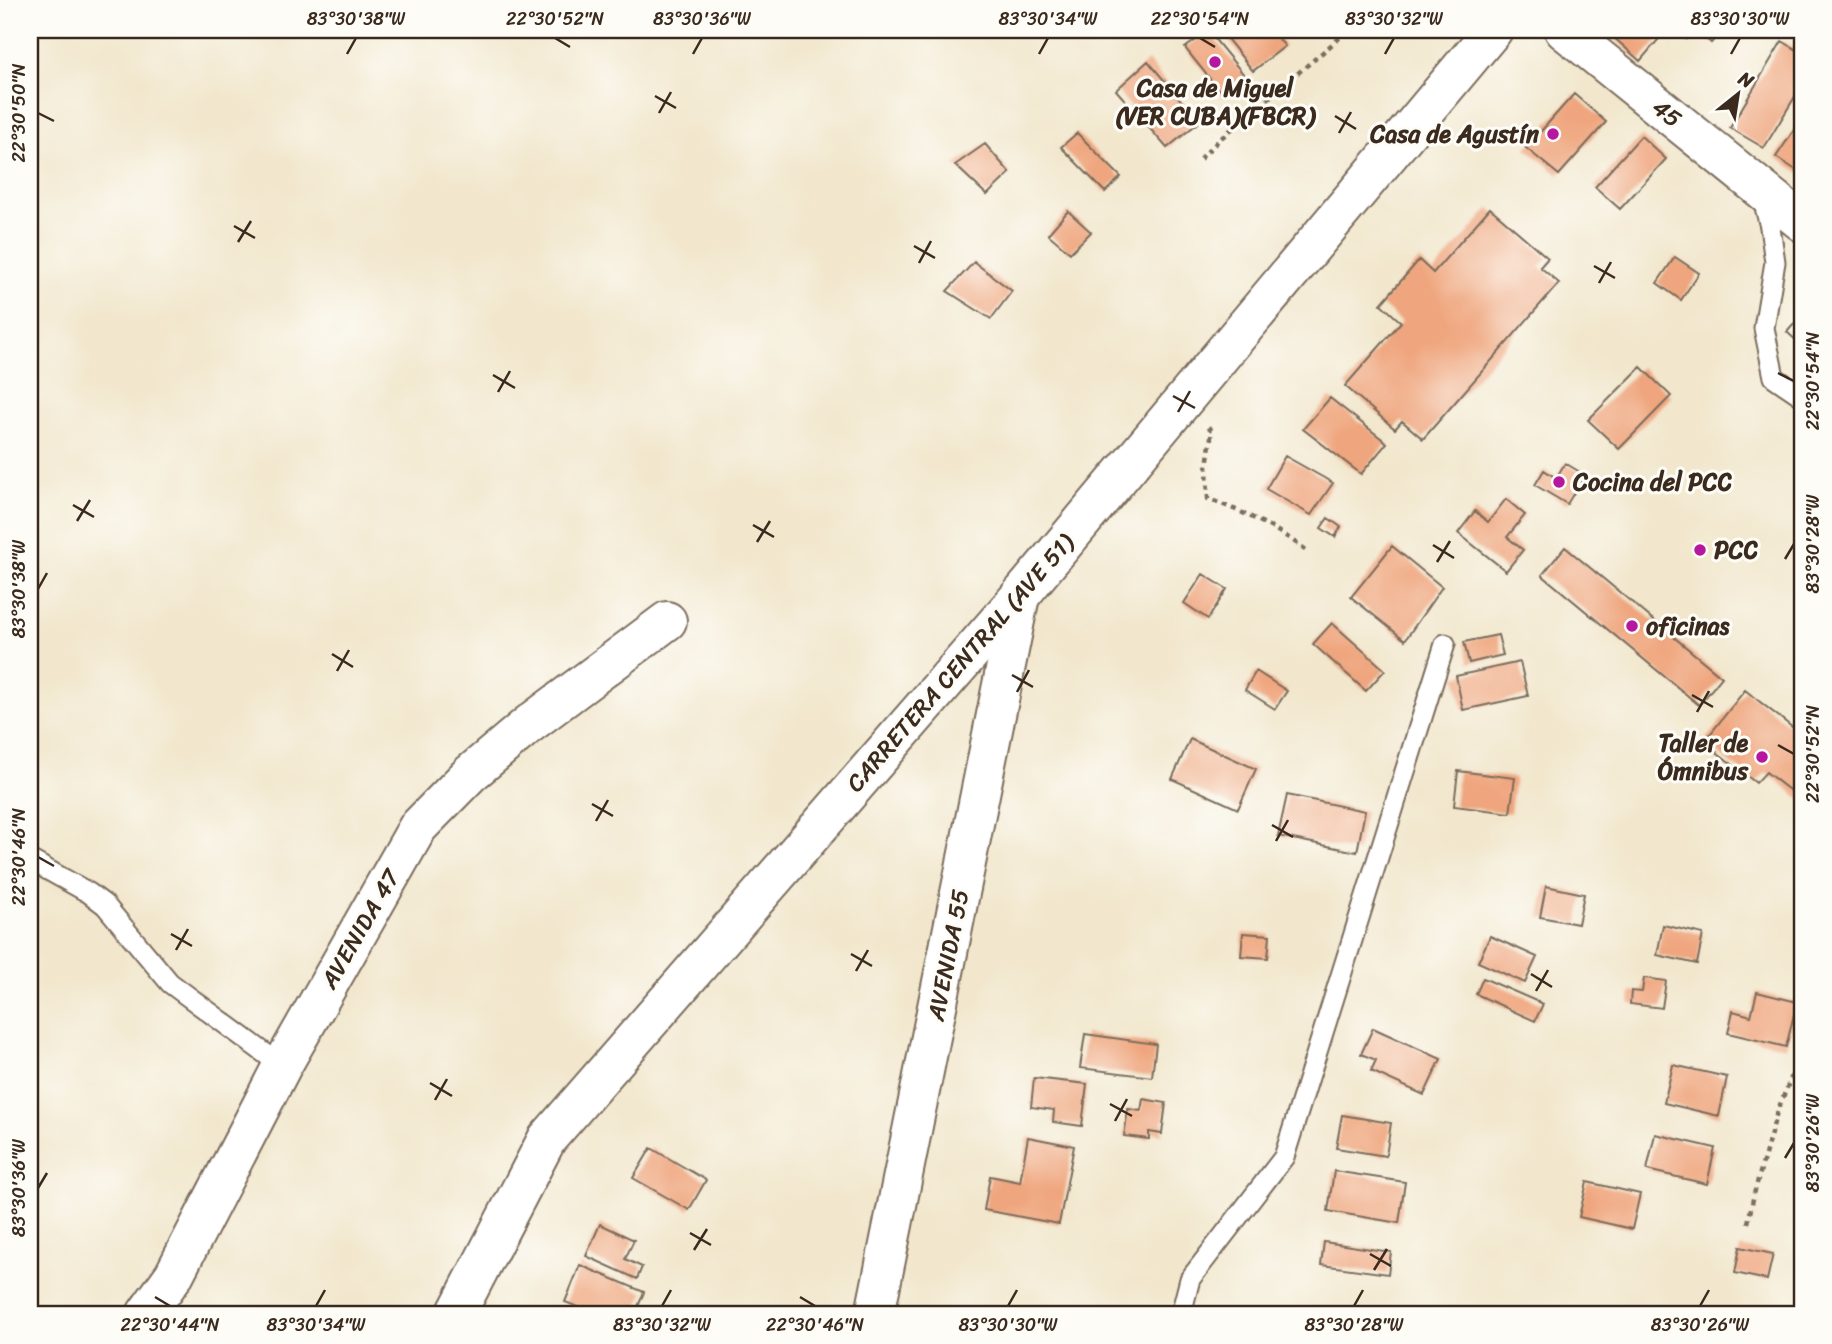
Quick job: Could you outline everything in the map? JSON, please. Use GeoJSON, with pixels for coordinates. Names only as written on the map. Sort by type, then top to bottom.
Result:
{"type":"FeatureCollection","features":[{"type":"Feature","properties":{"kind":"street","name":"CARRETERA CENTRAL (AVE 51)"},"geometry":{"type":"LineString","coordinates":[[456,1314],[547,1139],[1020,596],[1493,30]]}},
{"type":"Feature","properties":{"kind":"street","name":"45"},"geometry":{"type":"LineString","coordinates":[[1564,30],[1802,222]]}},
{"type":"Feature","properties":{"kind":"street","name":"AVENIDA 55"},"geometry":{"type":"LineString","coordinates":[[875,1314],[1020,596]]}},
{"type":"Feature","properties":{"kind":"street","name":"AVENIDA 47"},"geometry":{"type":"LineString","coordinates":[[146,1314],[174,1275],[282,1066],[418,827],[527,724],[667,621]]}},
{"type":"Feature","properties":{"kind":"lane"},"geometry":{"type":"LineString","coordinates":[[1761,189],[1775,262],[1764,328],[1774,377],[1802,396]]}},
{"type":"Feature","properties":{"kind":"lane"},"geometry":{"type":"LineString","coordinates":[[1181,1314],[1190,1279],[1284,1157],[1445,644]]}},
{"type":"Feature","properties":{"kind":"lane"},"geometry":{"type":"LineString","coordinates":[[30,860],[105,905],[170,983],[282,1066]]}},
{"type":"Feature","properties":{"kind":"path"},"geometry":{"type":"LineString","coordinates":[[1200,159],[1349,30]]}},
{"type":"Feature","properties":{"kind":"path"},"geometry":{"type":"LineString","coordinates":[[1180,405],[1212,430],[1207,466],[1208,499],[1241,511],[1309,552]]}},
{"type":"Feature","properties":{"kind":"path"},"geometry":{"type":"LineString","coordinates":[[1748,1223],[1777,1112],[1802,1051]]}},
{"type":"Feature","properties":{"kind":"building"},"geometry":{"type":"Polygon","coordinates":[[[1220,30],[1271,30],[1285,46],[1253,71],[1220,30]]]}},
{"type":"Feature","properties":{"kind":"building"},"geometry":{"type":"Polygon","coordinates":[[[1614,30],[1660,30],[1664,33],[1640,61],[1610,34],[1614,30]]]}},
{"type":"Feature","properties":{"kind":"building"},"geometry":{"type":"Polygon","coordinates":[[[1675,30],[1694,30],[1686,39],[1675,30]]]}},
{"type":"Feature","properties":{"kind":"building"},"geometry":{"type":"Polygon","coordinates":[[[1696,30],[1723,30],[1711,43],[1696,30]]]}},
{"type":"Feature","properties":{"kind":"building","name":"Casa de Miguel (VER CUBA)(FBCR)"},"geometry":{"type":"Polygon","coordinates":[[[1208,31],[1245,76],[1222,94],[1185,48],[1208,31]]]}},
{"type":"Feature","properties":{"kind":"building"},"geometry":{"type":"Polygon","coordinates":[[[1782,41],[1802,53],[1802,85],[1764,148],[1730,128],[1782,41]]]}},
{"type":"Feature","properties":{"kind":"building"},"geometry":{"type":"Polygon","coordinates":[[[1148,61],[1199,122],[1167,148],[1116,90],[1148,61]]]}},
{"type":"Feature","properties":{"kind":"building"},"geometry":{"type":"Polygon","coordinates":[[[1574,94],[1606,122],[1559,175],[1526,148],[1574,94]]]}},
{"type":"Feature","properties":{"kind":"building"},"geometry":{"type":"Polygon","coordinates":[[[1802,118],[1802,174],[1776,157],[1802,118]]]}},
{"type":"Feature","properties":{"kind":"building"},"geometry":{"type":"Polygon","coordinates":[[[1077,133],[1121,177],[1105,192],[1061,147],[1077,133]]]}},
{"type":"Feature","properties":{"kind":"building"},"geometry":{"type":"Polygon","coordinates":[[[1641,136],[1666,159],[1620,209],[1595,187],[1641,136]]]}},
{"type":"Feature","properties":{"kind":"building"},"geometry":{"type":"Polygon","coordinates":[[[985,144],[1010,173],[987,195],[955,165],[985,144]]]}},
{"type":"Feature","properties":{"kind":"building"},"geometry":{"type":"Polygon","coordinates":[[[1490,208],[1548,258],[1540,267],[1559,283],[1423,439],[1402,421],[1395,429],[1345,386],[1401,322],[1381,304],[1419,260],[1433,273],[1490,208]]]}},
{"type":"Feature","properties":{"kind":"building"},"geometry":{"type":"Polygon","coordinates":[[[1068,211],[1091,232],[1070,253],[1048,234],[1068,211]]]}},
{"type":"Feature","properties":{"kind":"building"},"geometry":{"type":"Polygon","coordinates":[[[1675,257],[1699,273],[1681,300],[1657,283],[1675,257]]]}},
{"type":"Feature","properties":{"kind":"building"},"geometry":{"type":"Polygon","coordinates":[[[974,262],[1012,291],[991,319],[947,291],[974,262]]]}},
{"type":"Feature","properties":{"kind":"building"},"geometry":{"type":"Polygon","coordinates":[[[1802,315],[1802,346],[1787,332],[1802,315]]]}},
{"type":"Feature","properties":{"kind":"building"},"geometry":{"type":"Polygon","coordinates":[[[1641,367],[1671,396],[1619,449],[1588,420],[1641,367]]]}},
{"type":"Feature","properties":{"kind":"building"},"geometry":{"type":"Polygon","coordinates":[[[1330,398],[1387,443],[1361,474],[1303,429],[1330,398]]]}},
{"type":"Feature","properties":{"kind":"building"},"geometry":{"type":"Polygon","coordinates":[[[1285,456],[1333,483],[1311,515],[1266,489],[1285,456]]]}},
{"type":"Feature","properties":{"kind":"building","name":"Cocina del PCC"},"geometry":{"type":"Polygon","coordinates":[[[1565,463],[1585,475],[1567,504],[1535,485],[1544,470],[1556,478],[1565,463]]]}},
{"type":"Feature","properties":{"kind":"building"},"geometry":{"type":"Polygon","coordinates":[[[1506,499],[1525,515],[1507,537],[1523,550],[1506,571],[1458,533],[1475,511],[1488,522],[1506,499]]]}},
{"type":"Feature","properties":{"kind":"building"},"geometry":{"type":"Polygon","coordinates":[[[1328,518],[1341,527],[1335,537],[1321,528],[1328,518]]]}},
{"type":"Feature","properties":{"kind":"building"},"geometry":{"type":"Polygon","coordinates":[[[1392,546],[1442,587],[1405,640],[1351,597],[1392,546]]]}},
{"type":"Feature","properties":{"kind":"building","name":"oficinas"},"geometry":{"type":"Polygon","coordinates":[[[1565,547],[1722,677],[1699,705],[1542,575],[1565,547]]]}},
{"type":"Feature","properties":{"kind":"building"},"geometry":{"type":"Polygon","coordinates":[[[1203,574],[1227,589],[1208,619],[1184,603],[1203,574]]]}},
{"type":"Feature","properties":{"kind":"building"},"geometry":{"type":"Polygon","coordinates":[[[1332,623],[1385,670],[1366,691],[1313,644],[1332,623]]]}},
{"type":"Feature","properties":{"kind":"building"},"geometry":{"type":"Polygon","coordinates":[[[1498,635],[1503,655],[1469,663],[1464,642],[1498,635]]]}},
{"type":"Feature","properties":{"kind":"building"},"geometry":{"type":"Polygon","coordinates":[[[1520,662],[1528,696],[1463,710],[1456,676],[1520,662]]]}},
{"type":"Feature","properties":{"kind":"building"},"geometry":{"type":"Polygon","coordinates":[[[1256,671],[1287,691],[1275,709],[1245,690],[1256,671]]]}},
{"type":"Feature","properties":{"kind":"building","name":"Taller de Ómnibus"},"geometry":{"type":"Polygon","coordinates":[[[1745,690],[1802,735],[1802,800],[1766,772],[1756,783],[1704,742],[1745,690]]]}},
{"type":"Feature","properties":{"kind":"building"},"geometry":{"type":"Polygon","coordinates":[[[1190,739],[1256,769],[1238,809],[1172,779],[1190,739]]]}},
{"type":"Feature","properties":{"kind":"building"},"geometry":{"type":"Polygon","coordinates":[[[1458,771],[1515,778],[1510,813],[1454,806],[1458,771]]]}},
{"type":"Feature","properties":{"kind":"building"},"geometry":{"type":"Polygon","coordinates":[[[1287,795],[1365,811],[1357,852],[1278,836],[1287,795]]]}},
{"type":"Feature","properties":{"kind":"building"},"geometry":{"type":"Polygon","coordinates":[[[1546,886],[1584,894],[1578,924],[1540,917],[1546,886]]]}},
{"type":"Feature","properties":{"kind":"building"},"geometry":{"type":"Polygon","coordinates":[[[1663,925],[1703,934],[1697,964],[1657,955],[1663,925]]]}},
{"type":"Feature","properties":{"kind":"building"},"geometry":{"type":"Polygon","coordinates":[[[1243,933],[1270,935],[1268,958],[1241,956],[1243,933]]]}},
{"type":"Feature","properties":{"kind":"building"},"geometry":{"type":"Polygon","coordinates":[[[1490,936],[1537,957],[1525,983],[1478,962],[1490,936]]]}},
{"type":"Feature","properties":{"kind":"building"},"geometry":{"type":"Polygon","coordinates":[[[1483,978],[1543,1004],[1535,1021],[1476,994],[1483,978]]]}},
{"type":"Feature","properties":{"kind":"building"},"geometry":{"type":"Polygon","coordinates":[[[1644,978],[1666,981],[1662,1008],[1630,1004],[1631,991],[1642,992],[1644,978]]]}},
{"type":"Feature","properties":{"kind":"building"},"geometry":{"type":"Polygon","coordinates":[[[1757,992],[1797,1002],[1786,1047],[1728,1033],[1733,1011],[1751,1016],[1757,992]]]}},
{"type":"Feature","properties":{"kind":"building"},"geometry":{"type":"Polygon","coordinates":[[[1373,1028],[1441,1059],[1424,1095],[1371,1071],[1376,1060],[1361,1054],[1373,1028]]]}},
{"type":"Feature","properties":{"kind":"building"},"geometry":{"type":"Polygon","coordinates":[[[1085,1034],[1156,1044],[1152,1077],[1080,1068],[1085,1034]]]}},
{"type":"Feature","properties":{"kind":"building"},"geometry":{"type":"Polygon","coordinates":[[[1673,1065],[1727,1077],[1719,1116],[1664,1103],[1673,1065]]]}},
{"type":"Feature","properties":{"kind":"building"},"geometry":{"type":"Polygon","coordinates":[[[1034,1078],[1087,1084],[1082,1126],[1053,1122],[1054,1110],[1031,1107],[1034,1078]]]}},
{"type":"Feature","properties":{"kind":"building"},"geometry":{"type":"Polygon","coordinates":[[[1143,1099],[1166,1103],[1162,1134],[1149,1132],[1149,1139],[1124,1136],[1128,1109],[1141,1111],[1143,1099]]]}},
{"type":"Feature","properties":{"kind":"building"},"geometry":{"type":"Polygon","coordinates":[[[1342,1115],[1391,1123],[1386,1156],[1336,1148],[1342,1115]]]}},
{"type":"Feature","properties":{"kind":"building"},"geometry":{"type":"Polygon","coordinates":[[[1655,1134],[1715,1148],[1707,1184],[1647,1170],[1655,1134]]]}},
{"type":"Feature","properties":{"kind":"building"},"geometry":{"type":"Polygon","coordinates":[[[1028,1137],[1074,1146],[1059,1224],[984,1210],[990,1176],[1020,1182],[1028,1137]]]}},
{"type":"Feature","properties":{"kind":"building"},"geometry":{"type":"Polygon","coordinates":[[[651,1148],[706,1180],[689,1210],[633,1178],[651,1148]]]}},
{"type":"Feature","properties":{"kind":"building"},"geometry":{"type":"Polygon","coordinates":[[[1334,1171],[1405,1182],[1399,1223],[1328,1211],[1334,1171]]]}},
{"type":"Feature","properties":{"kind":"building"},"geometry":{"type":"Polygon","coordinates":[[[1587,1182],[1640,1194],[1632,1229],[1579,1217],[1587,1182]]]}},
{"type":"Feature","properties":{"kind":"building"},"geometry":{"type":"Polygon","coordinates":[[[600,1224],[634,1240],[625,1259],[642,1267],[637,1279],[586,1256],[600,1224]]]}},
{"type":"Feature","properties":{"kind":"building"},"geometry":{"type":"Polygon","coordinates":[[[1324,1242],[1391,1252],[1388,1274],[1321,1265],[1324,1242]]]}},
{"type":"Feature","properties":{"kind":"building"},"geometry":{"type":"Polygon","coordinates":[[[1740,1247],[1773,1254],[1767,1280],[1735,1273],[1740,1247]]]}},
{"type":"Feature","properties":{"kind":"building"},"geometry":{"type":"Polygon","coordinates":[[[580,1265],[644,1292],[635,1314],[596,1314],[565,1302],[580,1265]]]}},
{"type":"Feature","properties":{"kind":"place","name":"Casa de Miguel (VER CUBA)(FBCR)"},"geometry":{"type":"Point","coordinates":[1215,62]}},
{"type":"Feature","properties":{"kind":"place","name":"Casa de Agustín"},"geometry":{"type":"Point","coordinates":[1553,134]}},
{"type":"Feature","properties":{"kind":"place","name":"Cocina del PCC"},"geometry":{"type":"Point","coordinates":[1559,482]}},
{"type":"Feature","properties":{"kind":"place","name":"PCC"},"geometry":{"type":"Point","coordinates":[1700,550]}},
{"type":"Feature","properties":{"kind":"place","name":"oficinas"},"geometry":{"type":"Point","coordinates":[1632,626]}},
{"type":"Feature","properties":{"kind":"place","name":"Taller de Ómnibus"},"geometry":{"type":"Point","coordinates":[1762,757]}}]}
